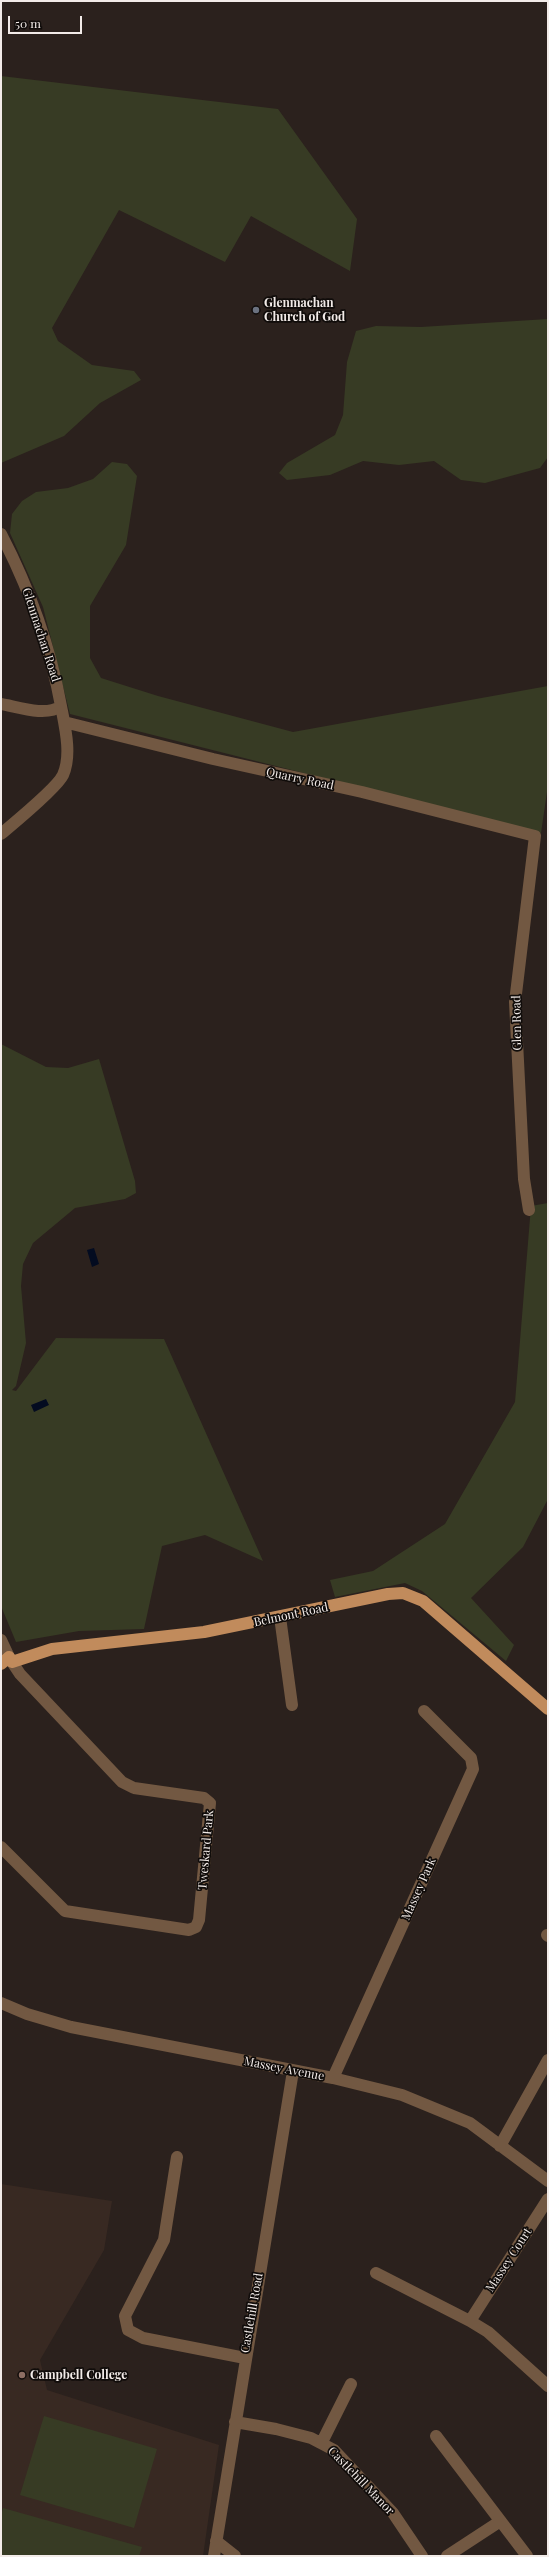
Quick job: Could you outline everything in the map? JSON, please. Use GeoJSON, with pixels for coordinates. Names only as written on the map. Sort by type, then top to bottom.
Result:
{"type":"FeatureCollection","features":[{"type":"Feature","properties":{"kind":"main road","name":"Belmont Road"},"geometry":{"type":"LineString","coordinates":[[7,1661],[52,1649],[204,1632],[388,1594],[413,1596],[423,1601],[548,1709]]}},
{"type":"Feature","properties":{"kind":"street","name":"Glenmachan Road"},"geometry":{"type":"LineString","coordinates":[[1,534],[19,569],[46,641],[58,686],[64,722],[66,756],[62,776],[1,834]]}},
{"type":"Feature","properties":{"kind":"street"},"geometry":{"type":"LineString","coordinates":[[1,704],[36,710],[57,708],[61,706]]}},
{"type":"Feature","properties":{"kind":"street","name":"Quarry Road"},"geometry":{"type":"LineString","coordinates":[[64,722],[213,759],[362,792],[536,836]]}},
{"type":"Feature","properties":{"kind":"street","name":"Glen Road"},"geometry":{"type":"LineString","coordinates":[[529,1210],[523,1157],[515,1002],[536,836]]}},
{"type":"Feature","properties":{"kind":"street"},"geometry":{"type":"LineString","coordinates":[[280,1617],[292,1705]]}},
{"type":"Feature","properties":{"kind":"street"},"geometry":{"type":"LineString","coordinates":[[1,1640],[7,1661]]}},
{"type":"Feature","properties":{"kind":"street","name":"Tweskard Park"},"geometry":{"type":"LineString","coordinates":[[1,1847],[65,1911],[189,1930],[196,1927],[199,1920],[210,1803],[204,1798],[134,1788],[122,1782],[7,1661]]}},
{"type":"Feature","properties":{"kind":"street","name":"Massey Park"},"geometry":{"type":"LineString","coordinates":[[333,2078],[472,1769],[471,1758],[424,1712]]}},
{"type":"Feature","properties":{"kind":"street","name":"Massey Avenue"},"geometry":{"type":"LineString","coordinates":[[1,2003],[27,2014],[71,2027],[333,2078],[402,2095],[470,2123],[548,2181]]}},
{"type":"Feature","properties":{"kind":"street"},"geometry":{"type":"LineString","coordinates":[[500,2146],[548,2060]]}},
{"type":"Feature","properties":{"kind":"street","name":"Castlehill Road"},"geometry":{"type":"LineString","coordinates":[[214,2556],[245,2358],[293,2071]]}},
{"type":"Feature","properties":{"kind":"street"},"geometry":{"type":"LineString","coordinates":[[177,2157],[164,2240],[127,2309],[126,2324],[133,2334],[143,2338],[245,2358]]}},
{"type":"Feature","properties":{"kind":"street","name":"Massey Court"},"geometry":{"type":"LineString","coordinates":[[470,2321],[548,2199]]}},
{"type":"Feature","properties":{"kind":"street"},"geometry":{"type":"LineString","coordinates":[[376,2273],[470,2321],[488,2332],[548,2386]]}},
{"type":"Feature","properties":{"kind":"street"},"geometry":{"type":"LineString","coordinates":[[322,2442],[351,2384]]}},
{"type":"Feature","properties":{"kind":"street","name":"Castlehill Manor"},"geometry":{"type":"LineString","coordinates":[[236,2422],[276,2429],[322,2442],[334,2450],[393,2513],[422,2556]]}},
{"type":"Feature","properties":{"kind":"street"},"geometry":{"type":"LineString","coordinates":[[436,2436],[499,2522],[527,2556]]}},
{"type":"Feature","properties":{"kind":"street"},"geometry":{"type":"LineString","coordinates":[[447,2556],[499,2522]]}},
{"type":"Feature","properties":{"kind":"street"},"geometry":{"type":"LineString","coordinates":[[216,2541],[235,2556]]}},
{"type":"Feature","properties":{"kind":"shaded area","name":"Campbell College"},"geometry":{"type":"Polygon","coordinates":[[[1,2184],[112,2201],[104,2250],[40,2360],[47,2390],[219,2445],[203,2556],[1,2556],[1,2184]]]}},
{"type":"Feature","properties":{"kind":"green space"},"geometry":{"type":"Polygon","coordinates":[[[1,76],[278,109],[357,219],[350,271],[251,216],[225,262],[119,210],[52,328],[58,341],[92,365],[134,371],[141,380],[100,403],[64,436],[1,463],[1,76]]]}},
{"type":"Feature","properties":{"kind":"green space"},"geometry":{"type":"Polygon","coordinates":[[[548,319],[548,457],[540,468],[485,483],[461,480],[434,461],[399,465],[363,461],[330,475],[287,480],[279,473],[287,463],[335,435],[343,415],[347,362],[356,331],[376,326],[421,327],[548,319]]]}},
{"type":"Feature","properties":{"kind":"green space"},"geometry":{"type":"Polygon","coordinates":[[[112,462],[127,464],[137,476],[126,545],[90,606],[90,658],[101,678],[158,696],[293,732],[548,686],[548,785],[541,833],[70,714],[43,607],[10,533],[12,514],[22,501],[36,492],[68,488],[93,479],[112,462]]]}},
{"type":"Feature","properties":{"kind":"green space"},"geometry":{"type":"Polygon","coordinates":[[[1,1044],[46,1067],[68,1068],[99,1059],[135,1181],[136,1193],[125,1199],[75,1208],[33,1243],[23,1264],[21,1286],[26,1343],[16,1386],[12,1390],[16,1391],[56,1338],[164,1339],[263,1561],[205,1535],[162,1546],[144,1629],[79,1631],[16,1642],[1,1606],[1,1044]]]}},
{"type":"Feature","properties":{"kind":"green space"},"geometry":{"type":"Polygon","coordinates":[[[548,1203],[548,1499],[523,1547],[471,1598],[514,1645],[506,1661],[422,1591],[405,1583],[335,1597],[330,1580],[373,1571],[445,1524],[515,1402],[531,1206],[548,1203]]]}},
{"type":"Feature","properties":{"kind":"green space"},"geometry":{"type":"Polygon","coordinates":[[[44,2416],[157,2449],[134,2528],[20,2495],[44,2416]]]}},
{"type":"Feature","properties":{"kind":"green space"},"geometry":{"type":"Polygon","coordinates":[[[3,2508],[142,2547],[139,2556],[1,2556],[1,2516],[3,2508]]]}},
{"type":"Feature","properties":{"kind":"water"},"geometry":{"type":"Polygon","coordinates":[[[94,1248],[99,1264],[92,1267],[87,1250],[94,1248]]]}},
{"type":"Feature","properties":{"kind":"water"},"geometry":{"type":"Polygon","coordinates":[[[46,1399],[49,1405],[34,1412],[31,1405],[46,1399]]]}},
{"type":"Feature","properties":{"kind":"place","name":"Glenmachan Church of God"},"geometry":{"type":"Point","coordinates":[256,310]}},
{"type":"Feature","properties":{"kind":"place","name":"Campbell College"},"geometry":{"type":"Point","coordinates":[22,2375]}}]}
